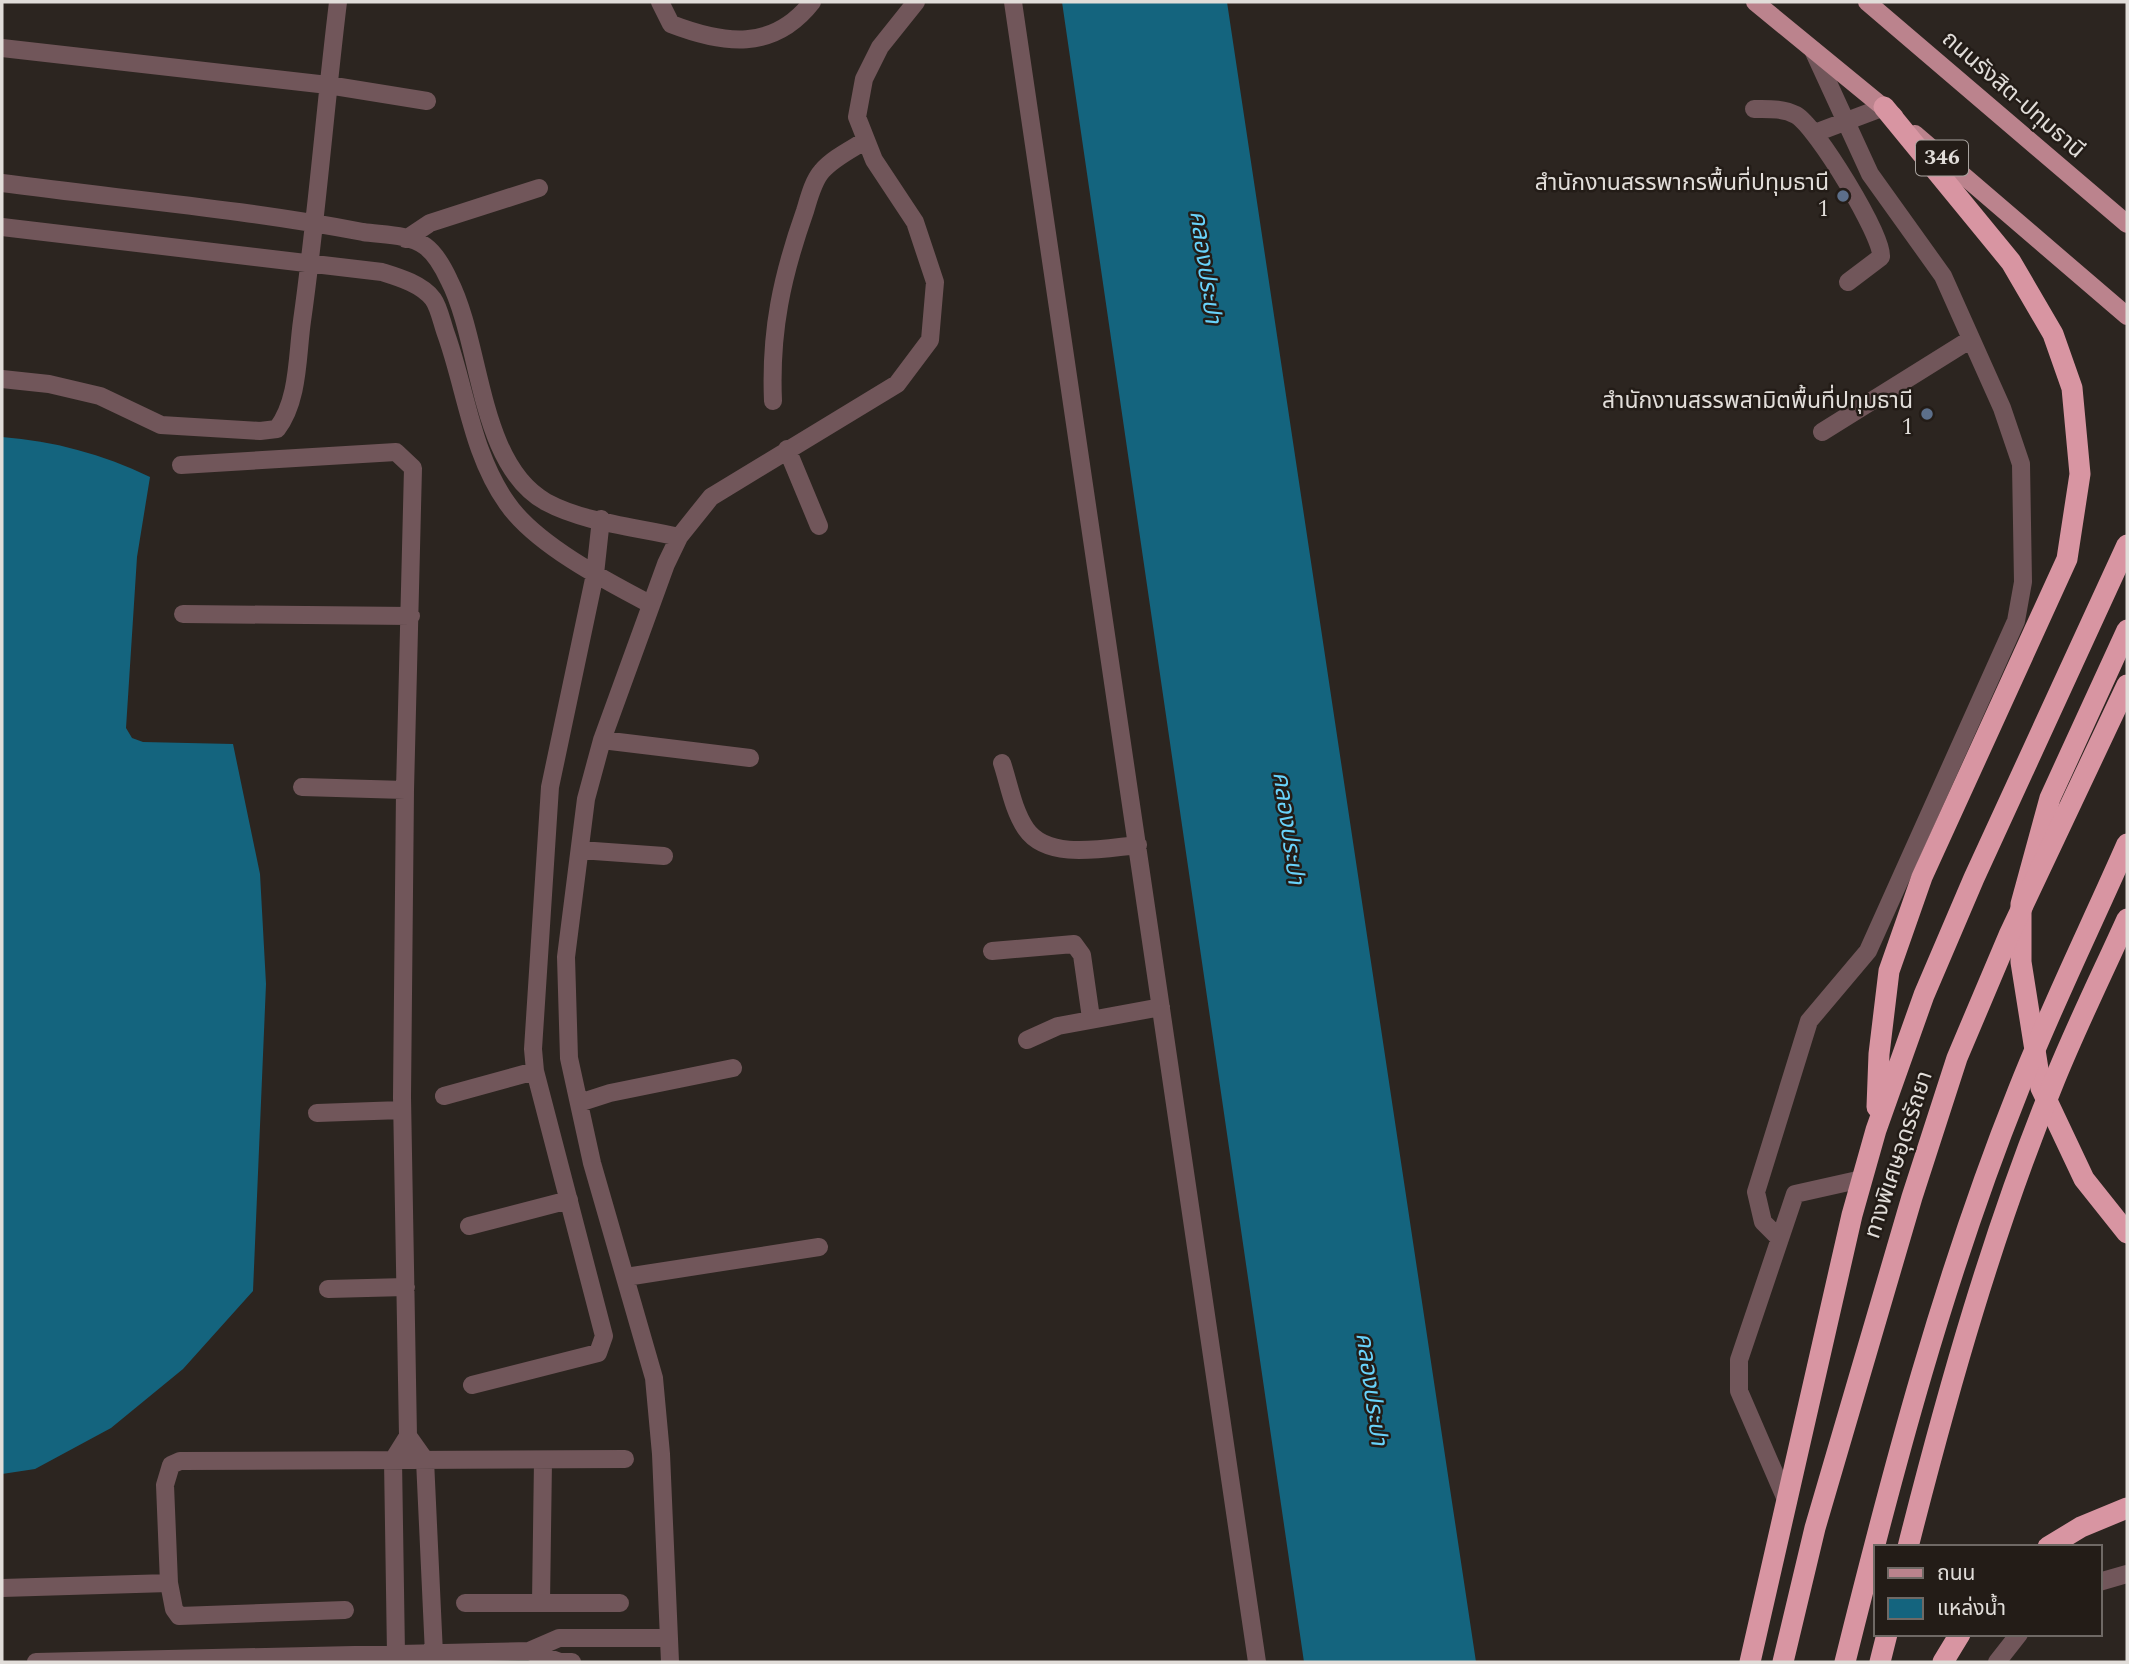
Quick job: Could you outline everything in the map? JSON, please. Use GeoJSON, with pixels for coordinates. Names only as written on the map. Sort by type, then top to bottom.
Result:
{"type":"FeatureCollection","features":[{"type":"Feature","properties":{"kind":"highway"},"geometry":{"type":"LineString","coordinates":[[1876,1130],[1879,1054],[1889,971],[1922,877],[2067,559],[2080,474],[2072,388],[2053,334],[2011,262],[1884,107]]}},
{"type":"Feature","properties":{"kind":"highway"},"geometry":{"type":"LineString","coordinates":[[1750,1662],[1862,1179],[1876,1130],[1924,995],[1974,878],[2127,545]]}},
{"type":"Feature","properties":{"kind":"highway"},"geometry":{"type":"LineString","coordinates":[[2127,630],[2050,798],[2021,904],[2021,962],[2041,1088],[2084,1179],[2127,1233]]}},
{"type":"Feature","properties":{"kind":"highway","name":"ทางพิเศษอุดรรัถยา"},"geometry":{"type":"LineString","coordinates":[[1783,1662],[1815,1528],[1912,1197],[1957,1058],[2009,934],[2127,685]]}},
{"type":"Feature","properties":{"kind":"highway"},"geometry":{"type":"LineString","coordinates":[[1875,1545],[1905,1428],[1955,1267],[2018,1090],[2127,844]]}},
{"type":"Feature","properties":{"kind":"highway"},"geometry":{"type":"LineString","coordinates":[[1909,1545],[1937,1432],[1985,1274],[2055,1080],[2127,919]]}},
{"type":"Feature","properties":{"kind":"highway"},"geometry":{"type":"LineString","coordinates":[[2051,1545],[2081,1527],[2127,1508]]}},
{"type":"Feature","properties":{"kind":"highway"},"geometry":{"type":"LineString","coordinates":[[1845,1662],[1874,1549]]}},
{"type":"Feature","properties":{"kind":"highway"},"geometry":{"type":"LineString","coordinates":[[1880,1662],[1886,1636]]}},
{"type":"Feature","properties":{"kind":"highway"},"geometry":{"type":"LineString","coordinates":[[1943,1662],[1959,1636]]}},
{"type":"Feature","properties":{"kind":"main road","name":"346"},"geometry":{"type":"LineString","coordinates":[[1755,2],[1884,107],[2127,316]]}},
{"type":"Feature","properties":{"kind":"main road","name":"ถนนรังสิต-ปทุมธานี"},"geometry":{"type":"LineString","coordinates":[[1867,2],[2127,225]]}},
{"type":"Feature","properties":{"kind":"street"},"geometry":{"type":"LineString","coordinates":[[2,379],[49,384],[100,396],[161,425],[247,431],[277,429],[290,405],[310,265],[338,2]]}},
{"type":"Feature","properties":{"kind":"street"},"geometry":{"type":"LineString","coordinates":[[660,2],[671,24],[706,37],[734,42],[758,37],[786,25],[812,2]]}},
{"type":"Feature","properties":{"kind":"street"},"geometry":{"type":"LineString","coordinates":[[670,1662],[661,1454],[654,1378],[592,1163],[569,1058],[566,957],[586,799],[602,740],[650,604],[679,537],[711,497],[897,384],[930,340],[934,282],[915,222],[874,160],[857,117],[864,79],[880,47],[916,2]]}},
{"type":"Feature","properties":{"kind":"street"},"geometry":{"type":"LineString","coordinates":[[1013,2],[1256,1662]]}},
{"type":"Feature","properties":{"kind":"street"},"geometry":{"type":"LineString","coordinates":[[2,48],[328,85],[427,101]]}},
{"type":"Feature","properties":{"kind":"street"},"geometry":{"type":"LineString","coordinates":[[1780,1239],[1763,1222],[1756,1192],[1809,1021],[1868,951],[2016,621],[2023,582],[2021,464],[2002,408],[1943,276],[1870,174],[1813,50]]}},
{"type":"Feature","properties":{"kind":"street"},"geometry":{"type":"LineString","coordinates":[[1815,134],[1845,120],[1884,107]]}},
{"type":"Feature","properties":{"kind":"street"},"geometry":{"type":"LineString","coordinates":[[1754,109],[1781,110],[1797,116],[1815,134],[1841,174],[1881,251],[1881,257],[1848,282]]}},
{"type":"Feature","properties":{"kind":"street"},"geometry":{"type":"LineString","coordinates":[[773,401],[771,350],[776,320],[790,253],[809,197],[822,171],[866,140]]}},
{"type":"Feature","properties":{"kind":"street"},"geometry":{"type":"LineString","coordinates":[[2,183],[314,222],[407,239],[424,245],[441,262],[460,300],[497,441],[522,484],[547,502],[601,519],[679,537]]}},
{"type":"Feature","properties":{"kind":"street"},"geometry":{"type":"LineString","coordinates":[[407,239],[430,223],[539,188]]}},
{"type":"Feature","properties":{"kind":"street"},"geometry":{"type":"LineString","coordinates":[[2,227],[382,272],[407,280],[433,298],[461,375],[481,458],[508,505],[540,535],[595,574],[650,604]]}},
{"type":"Feature","properties":{"kind":"street"},"geometry":{"type":"LineString","coordinates":[[1822,432],[1971,339]]}},
{"type":"Feature","properties":{"kind":"street"},"geometry":{"type":"LineString","coordinates":[[787,449],[819,526]]}},
{"type":"Feature","properties":{"kind":"street"},"geometry":{"type":"LineString","coordinates":[[181,465],[396,452],[407,458],[414,468],[405,790],[402,1110],[408,1436],[393,1460],[396,1654]]}},
{"type":"Feature","properties":{"kind":"street"},"geometry":{"type":"LineString","coordinates":[[472,1385],[587,1357],[598,1353],[602,1346],[602,1323],[535,1071],[533,1049],[550,787],[595,574],[601,519]]}},
{"type":"Feature","properties":{"kind":"street"},"geometry":{"type":"LineString","coordinates":[[183,614],[411,616]]}},
{"type":"Feature","properties":{"kind":"street"},"geometry":{"type":"LineString","coordinates":[[602,740],[750,758]]}},
{"type":"Feature","properties":{"kind":"street"},"geometry":{"type":"LineString","coordinates":[[1002,763],[1025,828],[1042,844],[1095,849],[1138,845]]}},
{"type":"Feature","properties":{"kind":"street"},"geometry":{"type":"LineString","coordinates":[[302,787],[405,790]]}},
{"type":"Feature","properties":{"kind":"street"},"geometry":{"type":"LineString","coordinates":[[580,850],[664,856]]}},
{"type":"Feature","properties":{"kind":"street"},"geometry":{"type":"LineString","coordinates":[[992,951],[1074,944],[1082,955],[1091,1018]]}},
{"type":"Feature","properties":{"kind":"street"},"geometry":{"type":"LineString","coordinates":[[1027,1040],[1059,1026],[1091,1018],[1161,1007]]}},
{"type":"Feature","properties":{"kind":"street"},"geometry":{"type":"LineString","coordinates":[[579,1103],[610,1093],[733,1068]]}},
{"type":"Feature","properties":{"kind":"street"},"geometry":{"type":"LineString","coordinates":[[444,1096],[535,1071]]}},
{"type":"Feature","properties":{"kind":"street"},"geometry":{"type":"LineString","coordinates":[[317,1113],[402,1110]]}},
{"type":"Feature","properties":{"kind":"street"},"geometry":{"type":"LineString","coordinates":[[1787,1502],[1739,1391],[1739,1360],[1795,1194],[1862,1179]]}},
{"type":"Feature","properties":{"kind":"street"},"geometry":{"type":"LineString","coordinates":[[469,1226],[569,1200]]}},
{"type":"Feature","properties":{"kind":"street"},"geometry":{"type":"LineString","coordinates":[[626,1277],[819,1247]]}},
{"type":"Feature","properties":{"kind":"street"},"geometry":{"type":"LineString","coordinates":[[328,1289],[406,1286]]}},
{"type":"Feature","properties":{"kind":"street"},"geometry":{"type":"LineString","coordinates":[[408,1436],[425,1460],[434,1654]]}},
{"type":"Feature","properties":{"kind":"street"},"geometry":{"type":"LineString","coordinates":[[345,1610],[179,1616],[174,1609],[169,1583],[165,1485],[171,1465],[180,1461],[625,1459]]}},
{"type":"Feature","properties":{"kind":"street"},"geometry":{"type":"LineString","coordinates":[[541,1603],[543,1460]]}},
{"type":"Feature","properties":{"kind":"street"},"geometry":{"type":"LineString","coordinates":[[2101,1581],[2127,1574]]}},
{"type":"Feature","properties":{"kind":"street"},"geometry":{"type":"LineString","coordinates":[[2,1588],[169,1583]]}},
{"type":"Feature","properties":{"kind":"street"},"geometry":{"type":"LineString","coordinates":[[465,1603],[620,1603]]}},
{"type":"Feature","properties":{"kind":"street"},"geometry":{"type":"LineString","coordinates":[[1997,1662],[2017,1636]]}},
{"type":"Feature","properties":{"kind":"street"},"geometry":{"type":"LineString","coordinates":[[529,1651],[559,1638],[668,1638]]}},
{"type":"Feature","properties":{"kind":"street"},"geometry":{"type":"LineString","coordinates":[[36,1662],[529,1651],[560,1662],[572,1662]]}},
{"type":"Feature","properties":{"kind":"water","name":"คลองประปา"},"geometry":{"type":"Polygon","coordinates":[[[1062,2],[1227,2],[1476,1662],[1304,1662],[1062,2]]]}},
{"type":"Feature","properties":{"kind":"water"},"geometry":{"type":"Polygon","coordinates":[[[2,437],[78,450],[150,477],[137,557],[126,728],[132,738],[143,742],[233,744],[260,874],[266,984],[253,1291],[183,1369],[111,1428],[35,1469],[2,1474],[2,437]]]}},
{"type":"Feature","properties":{"kind":"place","name":"สำนักงานสรรพากรพื้นที่ปทุมธานี 1"},"geometry":{"type":"Point","coordinates":[1843,196]}},
{"type":"Feature","properties":{"kind":"place","name":"สำนักงานสรรพสามิตพื้นที่ปทุมธานี 1"},"geometry":{"type":"Point","coordinates":[1927,414]}}]}
